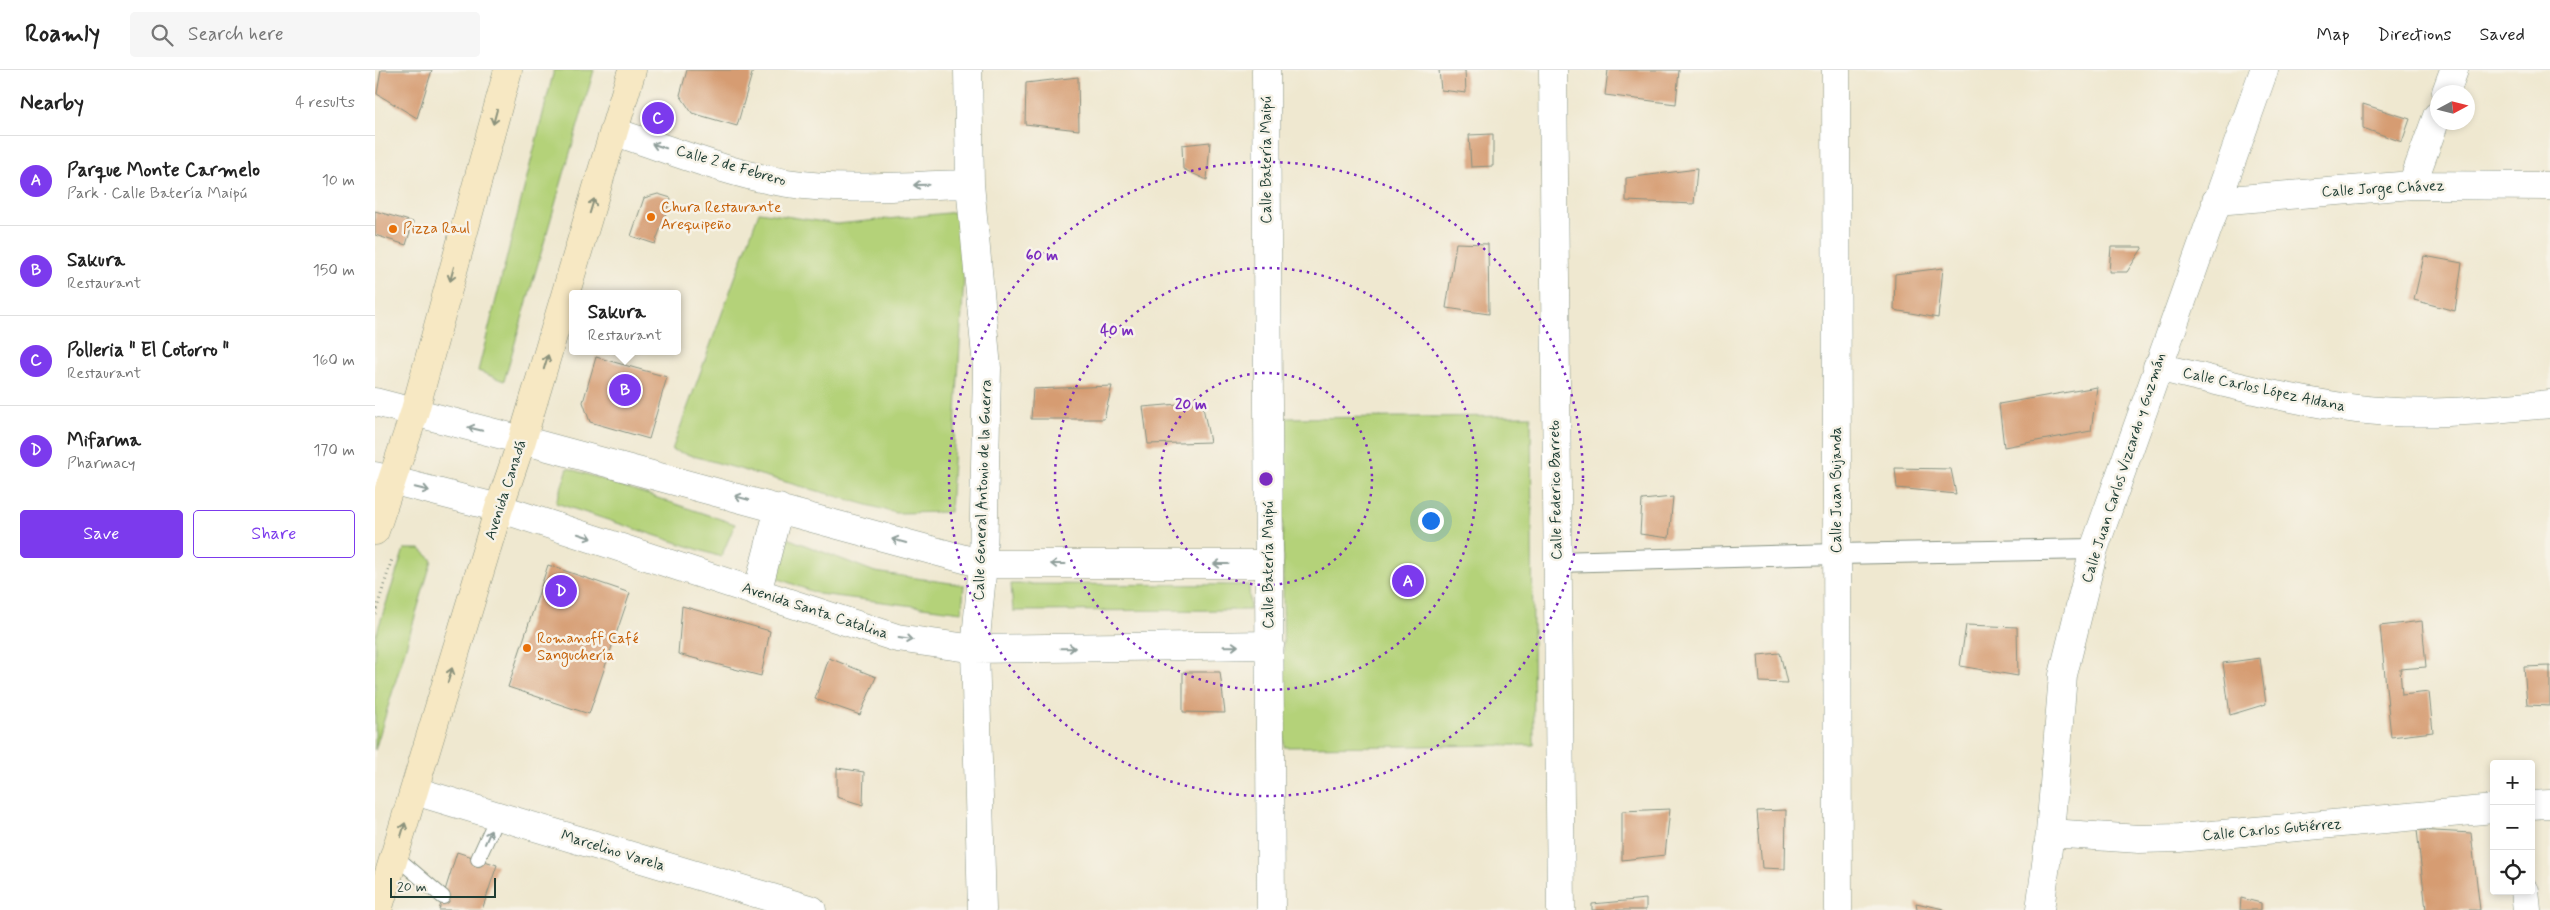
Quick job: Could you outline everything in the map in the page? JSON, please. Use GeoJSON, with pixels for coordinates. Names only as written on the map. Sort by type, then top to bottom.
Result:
{"type":"FeatureCollection","features":[{"type":"Feature","properties":{"kind":"main road"},"geometry":{"type":"LineString","coordinates":[[375,531],[383,478],[414,414],[508,70]]}},
{"type":"Feature","properties":{"kind":"main road","name":"Avenida Canadá"},"geometry":{"type":"LineString","coordinates":[[378,910],[499,508],[522,440],[632,70]]}},
{"type":"Feature","properties":{"kind":"street","name":"Calle General Antonio de la Guerra"},"geometry":{"type":"LineString","coordinates":[[968,70],[970,184],[987,368],[983,564],[975,649],[982,910]]}},
{"type":"Feature","properties":{"kind":"street","name":"Calle Batería Maipú"},"geometry":{"type":"LineString","coordinates":[[1266,70],[1271,910]]}},
{"type":"Feature","properties":{"kind":"street","name":"Calle Federico Barreto"},"geometry":{"type":"LineString","coordinates":[[1553,70],[1561,910]]}},
{"type":"Feature","properties":{"kind":"street","name":"Calle Juan Bujanda"},"geometry":{"type":"LineString","coordinates":[[1836,70],[1838,910]]}},
{"type":"Feature","properties":{"kind":"street","name":"Calle Juan Carlos Vizcardo y Guzmán"},"geometry":{"type":"LineString","coordinates":[[2040,910],[2050,833],[2063,675],[2094,549],[2157,367],[2264,70]]}},
{"type":"Feature","properties":{"kind":"street"},"geometry":{"type":"LineString","coordinates":[[2449,85],[2454,70]]}},
{"type":"Feature","properties":{"kind":"street"},"geometry":{"type":"LineString","coordinates":[[2412,185],[2432,130]]}},
{"type":"Feature","properties":{"kind":"street","name":"Calle 2 de Febrero"},"geometry":{"type":"LineString","coordinates":[[615,132],[738,171],[787,183],[841,186],[970,184]]}},
{"type":"Feature","properties":{"kind":"street","name":"Calle Jorge Chávez"},"geometry":{"type":"LineString","coordinates":[[2216,201],[2412,185],[2549,182]]}},
{"type":"Feature","properties":{"kind":"street","name":"Calle Carlos López Aldana"},"geometry":{"type":"LineString","coordinates":[[2157,367],[2306,402],[2359,410],[2457,413],[2550,404]]}},
{"type":"Feature","properties":{"kind":"street"},"geometry":{"type":"LineString","coordinates":[[375,402],[414,414],[522,440],[779,508],[983,564],[1269,564]]}},
{"type":"Feature","properties":{"kind":"street","name":"Avenida Santa Catalina"},"geometry":{"type":"LineString","coordinates":[[383,478],[499,508],[757,594],[897,638],[975,649],[1270,645]]}},
{"type":"Feature","properties":{"kind":"street"},"geometry":{"type":"LineString","coordinates":[[757,594],[779,508]]}},
{"type":"Feature","properties":{"kind":"street"},"geometry":{"type":"LineString","coordinates":[[1557,562],[2094,549]]}},
{"type":"Feature","properties":{"kind":"street","name":"Marcelino Varela"},"geometry":{"type":"LineString","coordinates":[[415,791],[811,910]]}},
{"type":"Feature","properties":{"kind":"street"},"geometry":{"type":"LineString","coordinates":[[2535,806],[2550,804]]}},
{"type":"Feature","properties":{"kind":"street","name":"Calle Carlos Gutiérrez"},"geometry":{"type":"LineString","coordinates":[[2050,833],[2139,839],[2179,838],[2490,809]]}},
{"type":"Feature","properties":{"kind":"street"},"geometry":{"type":"LineString","coordinates":[[2525,895],[2527,910]]}},
{"type":"Feature","properties":{"kind":"lane"},"geometry":{"type":"LineString","coordinates":[[478,859],[498,815]]}},
{"type":"Feature","properties":{"kind":"lane"},"geometry":{"type":"LineString","coordinates":[[395,856],[443,897]]}},
{"type":"Feature","properties":{"kind":"path"},"geometry":{"type":"LineString","coordinates":[[375,614],[394,551]]}},
{"type":"Feature","properties":{"kind":"green space"},"geometry":{"type":"Polygon","coordinates":[[[554,70],[594,70],[504,381],[478,371],[554,70]]]}},
{"type":"Feature","properties":{"kind":"green space"},"geometry":{"type":"Polygon","coordinates":[[[968,211],[950,512],[896,513],[672,450],[759,212],[837,224],[968,211]]]}},
{"type":"Feature","properties":{"kind":"green space"},"geometry":{"type":"Polygon","coordinates":[[[1531,416],[1534,745],[1284,747],[1282,418],[1531,416]]]}},
{"type":"Feature","properties":{"kind":"green space"},"geometry":{"type":"Polygon","coordinates":[[[568,468],[735,524],[721,557],[556,503],[568,468]]]}},
{"type":"Feature","properties":{"kind":"green space"},"geometry":{"type":"Polygon","coordinates":[[[779,535],[875,572],[964,585],[962,612],[819,594],[769,575],[779,535]]]}},
{"type":"Feature","properties":{"kind":"green space"},"geometry":{"type":"Polygon","coordinates":[[[404,549],[420,549],[432,560],[375,750],[375,638],[404,549]]]}},
{"type":"Feature","properties":{"kind":"green space"},"geometry":{"type":"Polygon","coordinates":[[[1011,584],[1249,585],[1250,610],[1013,611],[1011,584]]]}},
{"type":"Feature","properties":{"kind":"building"},"geometry":{"type":"Polygon","coordinates":[[[381,70],[432,70],[417,118],[377,94],[381,70]]]}},
{"type":"Feature","properties":{"kind":"building"},"geometry":{"type":"Polygon","coordinates":[[[687,70],[753,70],[737,126],[692,113],[680,95],[687,70]]]}},
{"type":"Feature","properties":{"kind":"building"},"geometry":{"type":"Polygon","coordinates":[[[1439,70],[1465,70],[1466,93],[1441,90],[1439,70]]]}},
{"type":"Feature","properties":{"kind":"building"},"geometry":{"type":"Polygon","coordinates":[[[1608,70],[1679,70],[1676,104],[1605,95],[1608,70]]]}},
{"type":"Feature","properties":{"kind":"building"},"geometry":{"type":"Polygon","coordinates":[[[1078,77],[1079,130],[1025,124],[1026,83],[1078,77]]]}},
{"type":"Feature","properties":{"kind":"building"},"geometry":{"type":"Polygon","coordinates":[[[2363,104],[2410,119],[2402,142],[2363,128],[2363,104]]]}},
{"type":"Feature","properties":{"kind":"building"},"geometry":{"type":"Polygon","coordinates":[[[1493,134],[1493,166],[1471,167],[1469,135],[1493,134]]]}},
{"type":"Feature","properties":{"kind":"building"},"geometry":{"type":"Polygon","coordinates":[[[1210,142],[1207,180],[1183,169],[1182,145],[1210,142]]]}},
{"type":"Feature","properties":{"kind":"building"},"geometry":{"type":"Polygon","coordinates":[[[1697,169],[1694,204],[1626,201],[1626,178],[1697,169]]]}},
{"type":"Feature","properties":{"kind":"building","name":"Chura Restaurante Arequipeño"},"geometry":{"type":"Polygon","coordinates":[[[658,194],[671,198],[655,244],[631,236],[644,198],[658,194]]]}},
{"type":"Feature","properties":{"kind":"building","name":"Pizza Raul"},"geometry":{"type":"Polygon","coordinates":[[[375,211],[413,222],[406,245],[375,235],[375,211]]]}},
{"type":"Feature","properties":{"kind":"building"},"geometry":{"type":"Polygon","coordinates":[[[1456,243],[1488,244],[1489,314],[1446,308],[1456,243]]]}},
{"type":"Feature","properties":{"kind":"building"},"geometry":{"type":"Polygon","coordinates":[[[2111,247],[2143,247],[2127,272],[2109,272],[2111,247]]]}},
{"type":"Feature","properties":{"kind":"building"},"geometry":{"type":"Polygon","coordinates":[[[2424,256],[2462,263],[2455,311],[2414,300],[2424,256]]]}},
{"type":"Feature","properties":{"kind":"building"},"geometry":{"type":"Polygon","coordinates":[[[1943,268],[1938,318],[1894,310],[1895,274],[1943,268]]]}},
{"type":"Feature","properties":{"kind":"building"},"geometry":{"type":"Polygon","coordinates":[[[596,357],[667,377],[649,439],[590,422],[583,402],[596,357]]]}},
{"type":"Feature","properties":{"kind":"building"},"geometry":{"type":"Polygon","coordinates":[[[1112,386],[1104,419],[1031,419],[1033,389],[1112,386]]]}},
{"type":"Feature","properties":{"kind":"building"},"geometry":{"type":"Polygon","coordinates":[[[2097,387],[2091,431],[2004,447],[1999,404],[2097,387]]]}},
{"type":"Feature","properties":{"kind":"building"},"geometry":{"type":"Polygon","coordinates":[[[1202,402],[1210,442],[1148,444],[1143,407],[1202,402]]]}},
{"type":"Feature","properties":{"kind":"building"},"geometry":{"type":"Polygon","coordinates":[[[1895,468],[1951,469],[1956,494],[1897,488],[1895,468]]]}},
{"type":"Feature","properties":{"kind":"building"},"geometry":{"type":"Polygon","coordinates":[[[1673,497],[1669,538],[1640,534],[1642,500],[1673,497]]]}},
{"type":"Feature","properties":{"kind":"building"},"geometry":{"type":"Polygon","coordinates":[[[548,565],[630,593],[589,714],[508,687],[548,565]]]}},
{"type":"Feature","properties":{"kind":"building"},"geometry":{"type":"Polygon","coordinates":[[[682,606],[770,631],[761,676],[678,654],[682,606]]]}},
{"type":"Feature","properties":{"kind":"building"},"geometry":{"type":"Polygon","coordinates":[[[2422,621],[2426,667],[2400,669],[2402,695],[2429,692],[2433,732],[2391,737],[2380,626],[2422,621]]]}},
{"type":"Feature","properties":{"kind":"building"},"geometry":{"type":"Polygon","coordinates":[[[1966,625],[2017,627],[2018,676],[1960,666],[1966,625]]]}},
{"type":"Feature","properties":{"kind":"building"},"geometry":{"type":"Polygon","coordinates":[[[1780,653],[1787,683],[1760,682],[1758,655],[1780,653]]]}},
{"type":"Feature","properties":{"kind":"building"},"geometry":{"type":"Polygon","coordinates":[[[829,658],[876,677],[860,715],[815,699],[829,658]]]}},
{"type":"Feature","properties":{"kind":"building"},"geometry":{"type":"Polygon","coordinates":[[[2260,658],[2266,704],[2230,715],[2223,663],[2260,658]]]}},
{"type":"Feature","properties":{"kind":"building"},"geometry":{"type":"Polygon","coordinates":[[[2550,666],[2550,706],[2527,705],[2524,667],[2550,666]]]}},
{"type":"Feature","properties":{"kind":"building"},"geometry":{"type":"Polygon","coordinates":[[[1183,672],[1220,672],[1225,713],[1183,712],[1183,672]]]}},
{"type":"Feature","properties":{"kind":"building"},"geometry":{"type":"Polygon","coordinates":[[[837,768],[864,772],[863,805],[837,797],[837,768]]]}},
{"type":"Feature","properties":{"kind":"building"},"geometry":{"type":"Polygon","coordinates":[[[1670,809],[1665,855],[1622,860],[1622,811],[1670,809]]]}},
{"type":"Feature","properties":{"kind":"building"},"geometry":{"type":"Polygon","coordinates":[[[1786,810],[1785,869],[1762,868],[1757,811],[1786,810]]]}},
{"type":"Feature","properties":{"kind":"building"},"geometry":{"type":"Polygon","coordinates":[[[2417,830],[2471,833],[2480,910],[2426,910],[2417,830]]]}},
{"type":"Feature","properties":{"kind":"building"},"geometry":{"type":"Polygon","coordinates":[[[457,852],[497,865],[482,910],[439,910],[457,852]]]}},
{"type":"Feature","properties":{"kind":"building"},"geometry":{"type":"Polygon","coordinates":[[[2241,898],[2261,903],[2261,910],[2240,910],[2241,898]]]}},
{"type":"Feature","properties":{"kind":"building"},"geometry":{"type":"Polygon","coordinates":[[[1646,899],[1646,910],[1592,910],[1592,904],[1646,899]]]}},
{"type":"Feature","properties":{"kind":"building"},"geometry":{"type":"Polygon","coordinates":[[[1916,903],[1944,909],[1944,910],[1917,910],[1916,903]]]}},
{"type":"Feature","properties":{"kind":"place","name":"Polleria \" El Cotorro \""},"geometry":{"type":"Point","coordinates":[658,118]}},
{"type":"Feature","properties":{"kind":"place","name":"Chura Restaurante Arequipeño"},"geometry":{"type":"Point","coordinates":[651,217]}},
{"type":"Feature","properties":{"kind":"place","name":"Pizza Raul"},"geometry":{"type":"Point","coordinates":[393,229]}},
{"type":"Feature","properties":{"kind":"place","name":"Sakura"},"geometry":{"type":"Point","coordinates":[625,390]}},
{"type":"Feature","properties":{"kind":"place","name":"Parque Monte Carmelo"},"geometry":{"type":"Point","coordinates":[1408,581]}},
{"type":"Feature","properties":{"kind":"place","name":"Mifarma"},"geometry":{"type":"Point","coordinates":[561,591]}},
{"type":"Feature","properties":{"kind":"place","name":"Romanoff Café Sanguchería"},"geometry":{"type":"Point","coordinates":[527,648]}}]}
